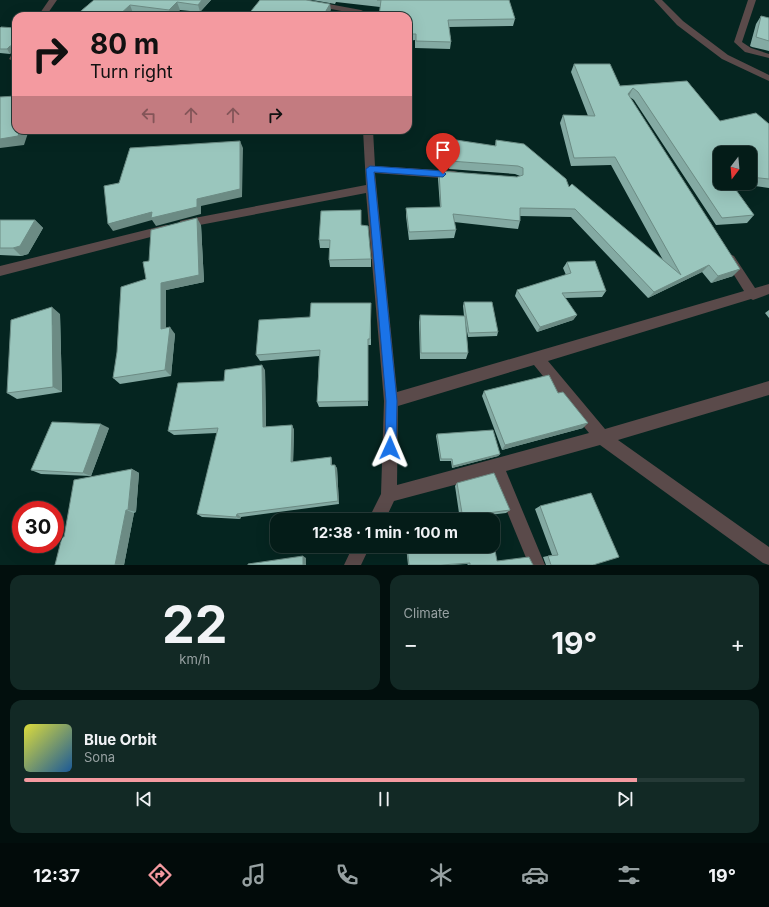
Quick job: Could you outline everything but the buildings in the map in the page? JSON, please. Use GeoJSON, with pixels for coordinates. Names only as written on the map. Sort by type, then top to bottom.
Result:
{"type":"FeatureCollection","features":[{"type":"Feature","properties":{"kind":"street"},"geometry":{"type":"LineString","coordinates":[[45,12],[53,0]]}},
{"type":"Feature","properties":{"kind":"street"},"geometry":{"type":"LineString","coordinates":[[295,0],[361,12]]}},
{"type":"Feature","properties":{"kind":"street"},"geometry":{"type":"LineString","coordinates":[[658,0],[680,23],[719,53],[746,68],[769,78]]}},
{"type":"Feature","properties":{"kind":"street"},"geometry":{"type":"LineString","coordinates":[[752,0],[738,42],[750,51],[769,56]]}},
{"type":"Feature","properties":{"kind":"street"},"geometry":{"type":"LineString","coordinates":[[368,134],[371,188],[391,401],[389,496],[380,513]]}},
{"type":"Feature","properties":{"kind":"street"},"geometry":{"type":"LineString","coordinates":[[370,169],[462,175]]}},
{"type":"Feature","properties":{"kind":"street"},"geometry":{"type":"LineString","coordinates":[[0,271],[201,220],[371,188]]}},
{"type":"Feature","properties":{"kind":"street"},"geometry":{"type":"LineString","coordinates":[[723,248],[754,294]]}},
{"type":"Feature","properties":{"kind":"street"},"geometry":{"type":"LineString","coordinates":[[391,401],[769,289]]}},
{"type":"Feature","properties":{"kind":"street"},"geometry":{"type":"LineString","coordinates":[[538,358],[602,437],[769,557]]}},
{"type":"Feature","properties":{"kind":"street"},"geometry":{"type":"LineString","coordinates":[[389,496],[602,437],[769,388]]}},
{"type":"Feature","properties":{"kind":"street"},"geometry":{"type":"LineString","coordinates":[[496,466],[537,565]]}},
{"type":"Feature","properties":{"kind":"street"},"geometry":{"type":"LineString","coordinates":[[352,565],[358,553]]}},
{"type":"Feature","properties":{"kind":"route"},"geometry":{"type":"LineString","coordinates":[[390,448],[391,401],[370,169],[443,174]]}}]}
